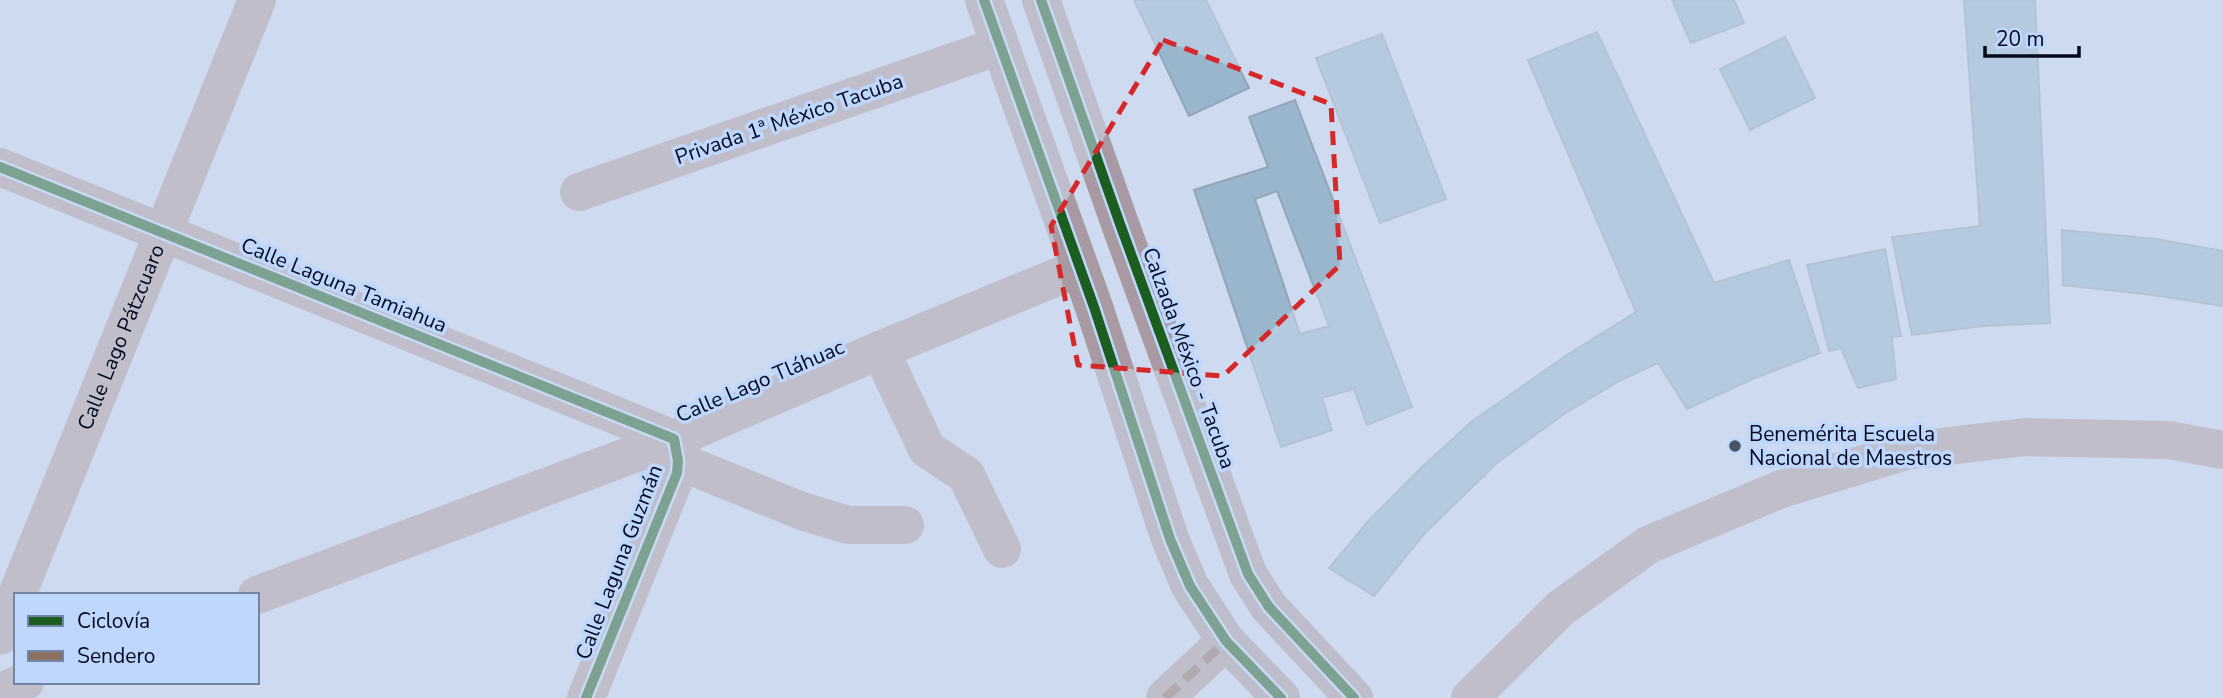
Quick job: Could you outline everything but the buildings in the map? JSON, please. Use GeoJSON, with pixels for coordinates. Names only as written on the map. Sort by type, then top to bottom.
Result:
{"type":"FeatureCollection","features":[{"type":"Feature","properties":{"kind":"main road"},"geometry":{"type":"LineString","coordinates":[[984,0],[1071,240],[1170,539],[1190,586],[1226,641],[1281,698]]}},
{"type":"Feature","properties":{"kind":"main road","name":"Calzada México - Tacuba"},"geometry":{"type":"LineString","coordinates":[[1041,0],[1248,573],[1269,607],[1353,698]]}},
{"type":"Feature","properties":{"kind":"street","name":"Calle Lago Pátzcuaro"},"geometry":{"type":"LineString","coordinates":[[17,593],[257,0]]}},
{"type":"Feature","properties":{"kind":"street","name":"Privada 1ª México Tacuba"},"geometry":{"type":"LineString","coordinates":[[579,192],[999,46]]}},
{"type":"Feature","properties":{"kind":"street","name":"Calle Laguna Tamiahua"},"geometry":{"type":"LineString","coordinates":[[0,166],[676,450],[802,511],[848,525],[905,525]]}},
{"type":"Feature","properties":{"kind":"street","name":"Calle Lago Tláhuac"},"geometry":{"type":"LineString","coordinates":[[259,594],[676,450],[880,350],[1079,268]]}},
{"type":"Feature","properties":{"kind":"street"},"geometry":{"type":"LineString","coordinates":[[880,350],[927,449],[966,475],[1002,549]]}},
{"type":"Feature","properties":{"kind":"street"},"geometry":{"type":"LineString","coordinates":[[1470,698],[1561,608],[1648,545],[1781,489],[1906,451],[2025,438],[2169,440],[2223,450]]}},
{"type":"Feature","properties":{"kind":"street","name":"Calle Laguna Guzmán"},"geometry":{"type":"LineString","coordinates":[[586,698],[677,473],[676,450]]}},
{"type":"Feature","properties":{"kind":"street","name":"Calle Lago Pátzcuaro"},"geometry":{"type":"LineString","coordinates":[[0,636],[14,601]]}},
{"type":"Feature","properties":{"kind":"street"},"geometry":{"type":"LineString","coordinates":[[1165,698],[1226,641]]}},
{"type":"Feature","properties":{"kind":"street"},"geometry":{"type":"LineString","coordinates":[[0,692],[20,684]]}},
{"type":"Feature","properties":{"kind":"highlighted area"},"geometry":{"type":"Polygon","coordinates":[[[1163,40],[1331,104],[1340,265],[1223,376],[1078,365],[1051,226],[1163,40]]]}},
{"type":"Feature","properties":{"kind":"marked path"},"geometry":{"type":"LineString","coordinates":[[1165,698],[1226,641]]}},
{"type":"Feature","properties":{"kind":"cycle path"},"geometry":{"type":"LineString","coordinates":[[984,0],[1094,307],[1170,539],[1190,586],[1226,641],[1281,698]]}},
{"type":"Feature","properties":{"kind":"cycle path"},"geometry":{"type":"LineString","coordinates":[[1041,0],[1248,574],[1269,607],[1354,698]]}},
{"type":"Feature","properties":{"kind":"cycle path"},"geometry":{"type":"LineString","coordinates":[[0,167],[674,439],[677,473],[586,698]]}},
{"type":"Feature","properties":{"kind":"place","name":"Benemérita Escuela Nacional de Maestros"},"geometry":{"type":"Point","coordinates":[1735,446]}}]}
